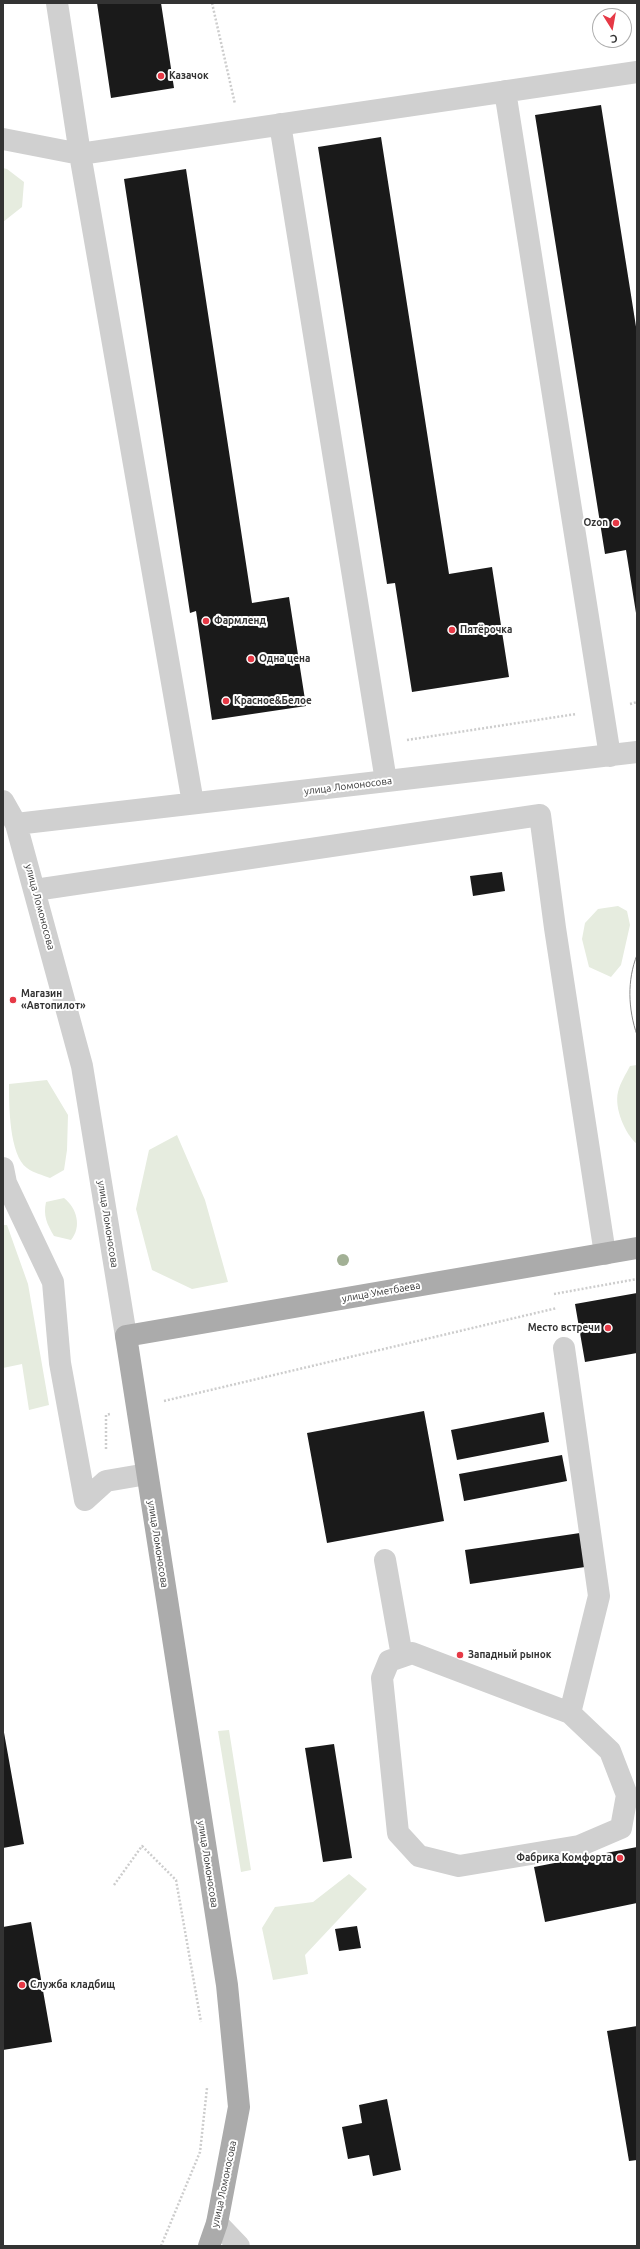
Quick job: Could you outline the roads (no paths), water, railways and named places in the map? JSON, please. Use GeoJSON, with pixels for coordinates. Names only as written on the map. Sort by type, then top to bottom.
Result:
{"type":"FeatureCollection","features":[{"type":"Feature","properties":{"kind":"main road","name":"улица Уметбаева"},"geometry":{"type":"LineString","coordinates":[[126,1336],[637,1248]]}},
{"type":"Feature","properties":{"kind":"main road","name":"улица Ломоносова"},"geometry":{"type":"LineString","coordinates":[[126,1336],[227,1985],[239,2107],[217,2223],[209,2246]]}},
{"type":"Feature","properties":{"kind":"street"},"geometry":{"type":"LineString","coordinates":[[57,3],[80,154],[193,803]]}},
{"type":"Feature","properties":{"kind":"street"},"geometry":{"type":"LineString","coordinates":[[3,139],[80,154],[637,72]]}},
{"type":"Feature","properties":{"kind":"street"},"geometry":{"type":"LineString","coordinates":[[505,91],[610,756]]}},
{"type":"Feature","properties":{"kind":"street"},"geometry":{"type":"LineString","coordinates":[[280,124],[386,781]]}},
{"type":"Feature","properties":{"kind":"street","name":"улица Ломоносова"},"geometry":{"type":"LineString","coordinates":[[126,1336],[82,1066],[16,824],[637,752]]}},
{"type":"Feature","properties":{"kind":"street"},"geometry":{"type":"LineString","coordinates":[[3,801],[16,824]]}},
{"type":"Feature","properties":{"kind":"street"},"geometry":{"type":"LineString","coordinates":[[35,890],[540,815],[555,928],[605,1254]]}},
{"type":"Feature","properties":{"kind":"street"},"geometry":{"type":"LineString","coordinates":[[3,1168],[6,1183],[53,1282],[60,1363],[86,1500],[106,1481],[147,1474]]}},
{"type":"Feature","properties":{"kind":"street"},"geometry":{"type":"LineString","coordinates":[[564,1348],[599,1596],[570,1713]]}},
{"type":"Feature","properties":{"kind":"street"},"geometry":{"type":"LineString","coordinates":[[385,1560],[402,1656]]}},
{"type":"Feature","properties":{"kind":"street"},"geometry":{"type":"LineString","coordinates":[[412,1653],[570,1713],[610,1751],[627,1795],[621,1828],[579,1846],[459,1866],[419,1856],[398,1833],[382,1678],[389,1661],[412,1653]]}},
{"type":"Feature","properties":{"kind":"street"},"geometry":{"type":"LineString","coordinates":[[217,2223],[239,2246]]}},
{"type":"Feature","properties":{"kind":"tram line"},"geometry":{"type":"LineString","coordinates":[[637,955],[630,984],[630,1005],[637,1035]]}},
{"type":"Feature","properties":{"kind":"place","name":"Казачок"},"geometry":{"type":"Point","coordinates":[161,76]}},
{"type":"Feature","properties":{"kind":"place","name":"Ozon"},"geometry":{"type":"Point","coordinates":[616,523]}},
{"type":"Feature","properties":{"kind":"place","name":"Фармленд"},"geometry":{"type":"Point","coordinates":[206,621]}},
{"type":"Feature","properties":{"kind":"place","name":"Пятёрочка"},"geometry":{"type":"Point","coordinates":[452,630]}},
{"type":"Feature","properties":{"kind":"place","name":"Одна цена"},"geometry":{"type":"Point","coordinates":[251,659]}},
{"type":"Feature","properties":{"kind":"place","name":"Красное&Белое"},"geometry":{"type":"Point","coordinates":[226,701]}},
{"type":"Feature","properties":{"kind":"place","name":"Магазин «Автопилот»"},"geometry":{"type":"Point","coordinates":[13,1000]}},
{"type":"Feature","properties":{"kind":"place","name":"Место встречи"},"geometry":{"type":"Point","coordinates":[608,1328]}},
{"type":"Feature","properties":{"kind":"place","name":"Западный рынок"},"geometry":{"type":"Point","coordinates":[460,1655]}},
{"type":"Feature","properties":{"kind":"place","name":"Фабрика Комфорта"},"geometry":{"type":"Point","coordinates":[620,1858]}},
{"type":"Feature","properties":{"kind":"place","name":"Служба кладбищ"},"geometry":{"type":"Point","coordinates":[22,1985]}}]}
